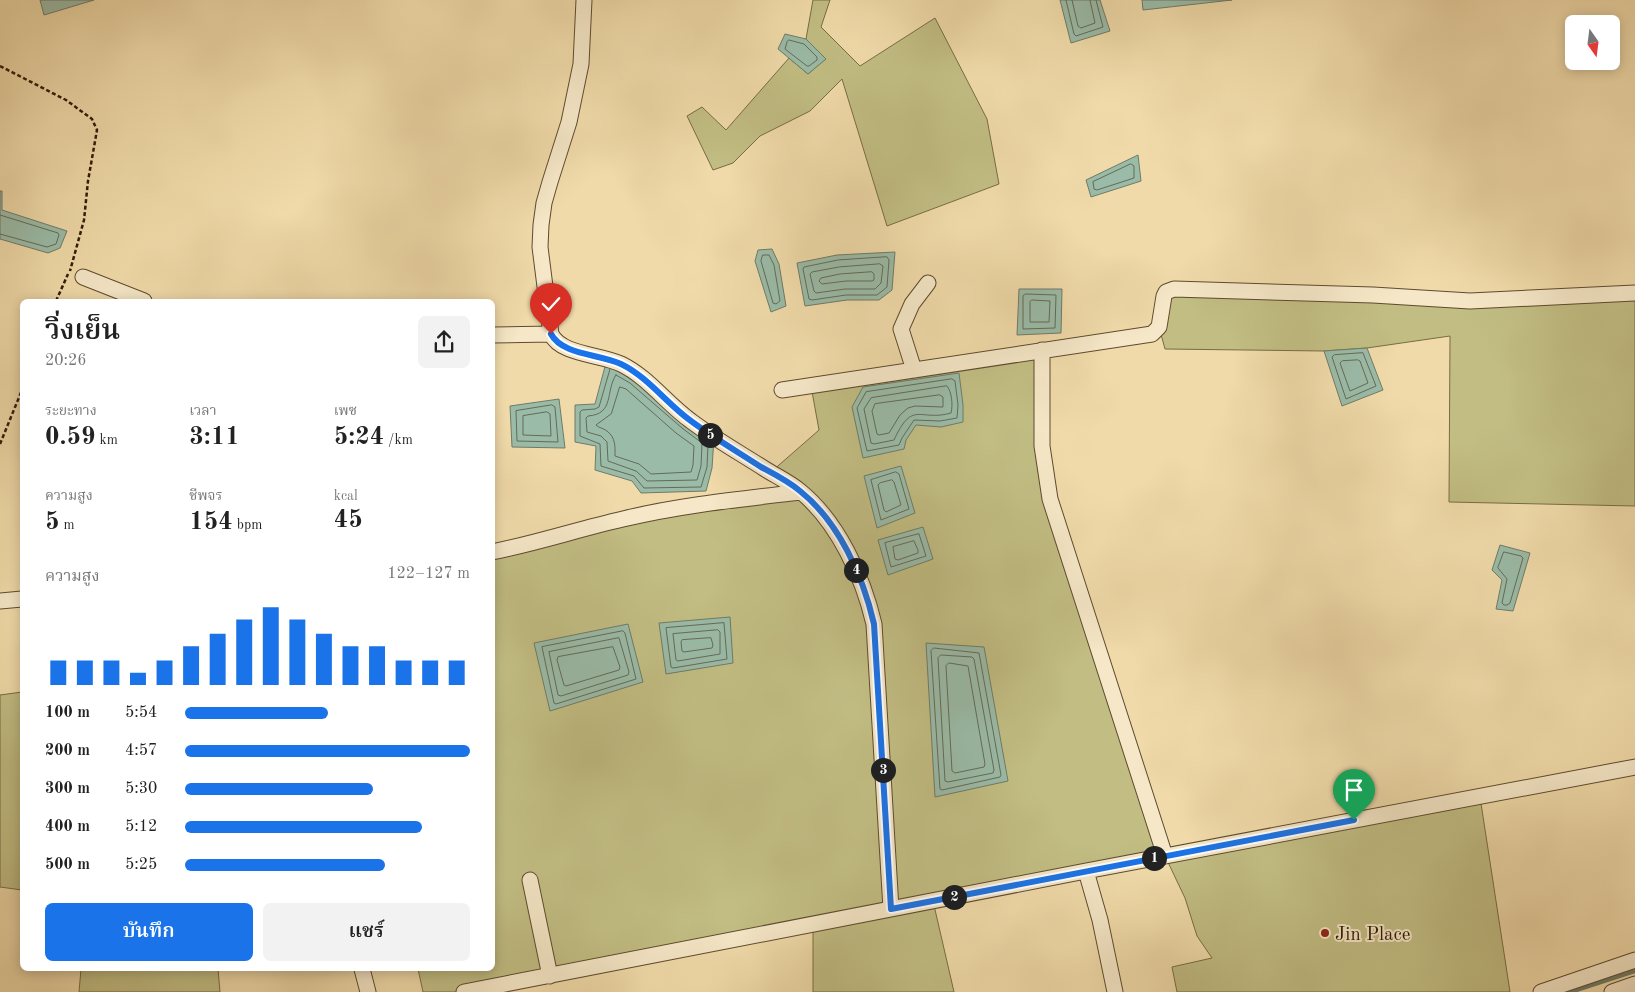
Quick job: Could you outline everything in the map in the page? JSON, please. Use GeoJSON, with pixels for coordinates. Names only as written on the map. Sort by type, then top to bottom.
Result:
{"type":"FeatureCollection","features":[{"type":"Feature","properties":{"kind":"street"},"geometry":{"type":"LineString","coordinates":[[584,0],[581,64],[569,122],[548,189],[541,225],[540,247],[551,334],[554,341],[562,346],[622,364],[637,374],[695,424],[801,492],[829,524],[847,551],[863,585],[874,624],[891,909]]}},
{"type":"Feature","properties":{"kind":"street"},"geometry":{"type":"LineString","coordinates":[[76,275],[139,299]]}},
{"type":"Feature","properties":{"kind":"street"},"geometry":{"type":"LineString","coordinates":[[914,370],[902,330],[912,304],[928,283]]}},
{"type":"Feature","properties":{"kind":"street"},"geometry":{"type":"LineString","coordinates":[[782,390],[1152,334],[1159,327],[1164,296],[1166,292],[1174,289],[1373,295],[1470,301],[1635,293]]}},
{"type":"Feature","properties":{"kind":"street"},"geometry":{"type":"LineString","coordinates":[[495,335],[551,334]]}},
{"type":"Feature","properties":{"kind":"street"},"geometry":{"type":"LineString","coordinates":[[1042,350],[1042,446],[1050,499],[1165,856]]}},
{"type":"Feature","properties":{"kind":"street"},"geometry":{"type":"LineString","coordinates":[[495,551],[624,518],[718,502],[801,492]]}},
{"type":"Feature","properties":{"kind":"street"},"geometry":{"type":"LineString","coordinates":[[0,601],[20,600]]}},
{"type":"Feature","properties":{"kind":"street"},"geometry":{"type":"LineString","coordinates":[[464,992],[1635,767]]}},
{"type":"Feature","properties":{"kind":"street"},"geometry":{"type":"LineString","coordinates":[[1086,871],[1100,920],[1115,992]]}},
{"type":"Feature","properties":{"kind":"street"},"geometry":{"type":"LineString","coordinates":[[530,880],[550,976]]}},
{"type":"Feature","properties":{"kind":"street"},"geometry":{"type":"LineString","coordinates":[[1541,992],[1635,960]]}},
{"type":"Feature","properties":{"kind":"street"},"geometry":{"type":"LineString","coordinates":[[363,971],[368,992]]}},
{"type":"Feature","properties":{"kind":"street"},"geometry":{"type":"LineString","coordinates":[[1612,992],[1635,984]]}},
{"type":"Feature","properties":{"kind":"path"},"geometry":{"type":"LineString","coordinates":[[0,66],[66,100],[92,118],[97,130],[88,181],[76,275],[58,299]]}},
{"type":"Feature","properties":{"kind":"path"},"geometry":{"type":"LineString","coordinates":[[0,444],[20,395]]}},
{"type":"Feature","properties":{"kind":"shaded area"},"geometry":{"type":"Polygon","coordinates":[[[813,0],[830,0],[821,27],[860,66],[935,18],[987,119],[999,184],[887,226],[842,79],[810,111],[760,136],[733,163],[713,170],[687,116],[702,107],[726,130],[789,58],[808,74],[825,59],[806,39],[813,0]]]}},
{"type":"Feature","properties":{"kind":"shaded area"},"geometry":{"type":"Polygon","coordinates":[[[1635,293],[1635,506],[1449,502],[1450,336],[1367,348],[1324,351],[1165,349],[1159,327],[1164,296],[1635,293]]]}},
{"type":"Feature","properties":{"kind":"shaded area"},"geometry":{"type":"Polygon","coordinates":[[[1042,350],[1042,446],[1165,856],[933,901],[954,992],[813,992],[813,925],[464,992],[423,992],[418,971],[495,971],[495,551],[624,519],[800,492],[771,472],[819,430],[811,386],[1042,350]]]}},
{"type":"Feature","properties":{"kind":"shaded area"},"geometry":{"type":"Polygon","coordinates":[[[20,692],[20,890],[0,887],[0,695],[20,692]]]}},
{"type":"Feature","properties":{"kind":"shaded area"},"geometry":{"type":"Polygon","coordinates":[[[1480,797],[1510,992],[1177,992],[1172,967],[1212,958],[1197,936],[1185,898],[1165,856],[1480,797]]]}},
{"type":"Feature","properties":{"kind":"shaded area"},"geometry":{"type":"Polygon","coordinates":[[[81,971],[218,971],[220,992],[79,992],[81,971]]]}},
{"type":"Feature","properties":{"kind":"water"},"geometry":{"type":"Polygon","coordinates":[[[40,0],[94,0],[44,15],[40,0]]]}},
{"type":"Feature","properties":{"kind":"water"},"geometry":{"type":"Polygon","coordinates":[[[1060,0],[1100,0],[1110,31],[1071,43],[1060,0]]]}},
{"type":"Feature","properties":{"kind":"water"},"geometry":{"type":"Polygon","coordinates":[[[1142,0],[1232,0],[1143,10],[1142,0]]]}},
{"type":"Feature","properties":{"kind":"water"},"geometry":{"type":"Polygon","coordinates":[[[785,34],[806,39],[826,59],[808,74],[778,49],[785,34]]]}},
{"type":"Feature","properties":{"kind":"water"},"geometry":{"type":"Polygon","coordinates":[[[1138,155],[1141,181],[1091,197],[1086,180],[1138,155]]]}},
{"type":"Feature","properties":{"kind":"water"},"geometry":{"type":"Polygon","coordinates":[[[0,191],[2,191],[2,210],[67,231],[60,248],[48,253],[0,239],[0,191]]]}},
{"type":"Feature","properties":{"kind":"water"},"geometry":{"type":"Polygon","coordinates":[[[772,249],[779,264],[786,306],[771,312],[755,261],[758,250],[772,249]]]}},
{"type":"Feature","properties":{"kind":"water"},"geometry":{"type":"Polygon","coordinates":[[[895,252],[892,290],[879,300],[847,300],[805,306],[797,263],[837,255],[895,252]]]}},
{"type":"Feature","properties":{"kind":"water"},"geometry":{"type":"Polygon","coordinates":[[[1019,289],[1062,289],[1061,333],[1017,335],[1019,289]]]}},
{"type":"Feature","properties":{"kind":"water"},"geometry":{"type":"Polygon","coordinates":[[[1367,348],[1383,390],[1342,406],[1324,351],[1367,348]]]}},
{"type":"Feature","properties":{"kind":"water"},"geometry":{"type":"Polygon","coordinates":[[[607,359],[714,438],[712,468],[706,491],[641,493],[632,481],[595,470],[596,446],[575,442],[575,405],[595,404],[607,359]]]}},
{"type":"Feature","properties":{"kind":"water"},"geometry":{"type":"Polygon","coordinates":[[[959,373],[963,422],[941,427],[916,425],[906,440],[904,449],[863,458],[852,407],[863,387],[959,373]]]}},
{"type":"Feature","properties":{"kind":"water"},"geometry":{"type":"Polygon","coordinates":[[[559,399],[565,448],[512,447],[510,406],[559,399]]]}},
{"type":"Feature","properties":{"kind":"water"},"geometry":{"type":"Polygon","coordinates":[[[901,466],[915,513],[877,528],[864,476],[901,466]]]}},
{"type":"Feature","properties":{"kind":"water"},"geometry":{"type":"Polygon","coordinates":[[[923,527],[933,559],[888,575],[878,540],[923,527]]]}},
{"type":"Feature","properties":{"kind":"water"},"geometry":{"type":"Polygon","coordinates":[[[1500,545],[1530,553],[1513,611],[1496,609],[1502,580],[1492,570],[1500,545]]]}},
{"type":"Feature","properties":{"kind":"water"},"geometry":{"type":"Polygon","coordinates":[[[730,617],[733,663],[666,674],[659,623],[730,617]]]}},
{"type":"Feature","properties":{"kind":"water"},"geometry":{"type":"Polygon","coordinates":[[[628,624],[643,682],[550,711],[534,643],[628,624]]]}},
{"type":"Feature","properties":{"kind":"water"},"geometry":{"type":"Polygon","coordinates":[[[926,643],[984,647],[1008,781],[935,797],[926,643]]]}},
{"type":"Feature","properties":{"kind":"waterway"},"geometry":{"type":"LineString","coordinates":[[1570,992],[1635,971]]}},
{"type":"Feature","properties":{"kind":"place","name":"Jin Place"},"geometry":{"type":"Point","coordinates":[1325,933]}},
{"type":"Feature","properties":{"kind":"route"},"geometry":{"type":"LineString","coordinates":[[551,334],[554,341],[562,346],[622,364],[637,374],[689,420],[714,438],[801,492],[814,504],[847,551],[860,578],[874,624],[879,682],[891,909],[1354,820]]}}]}
